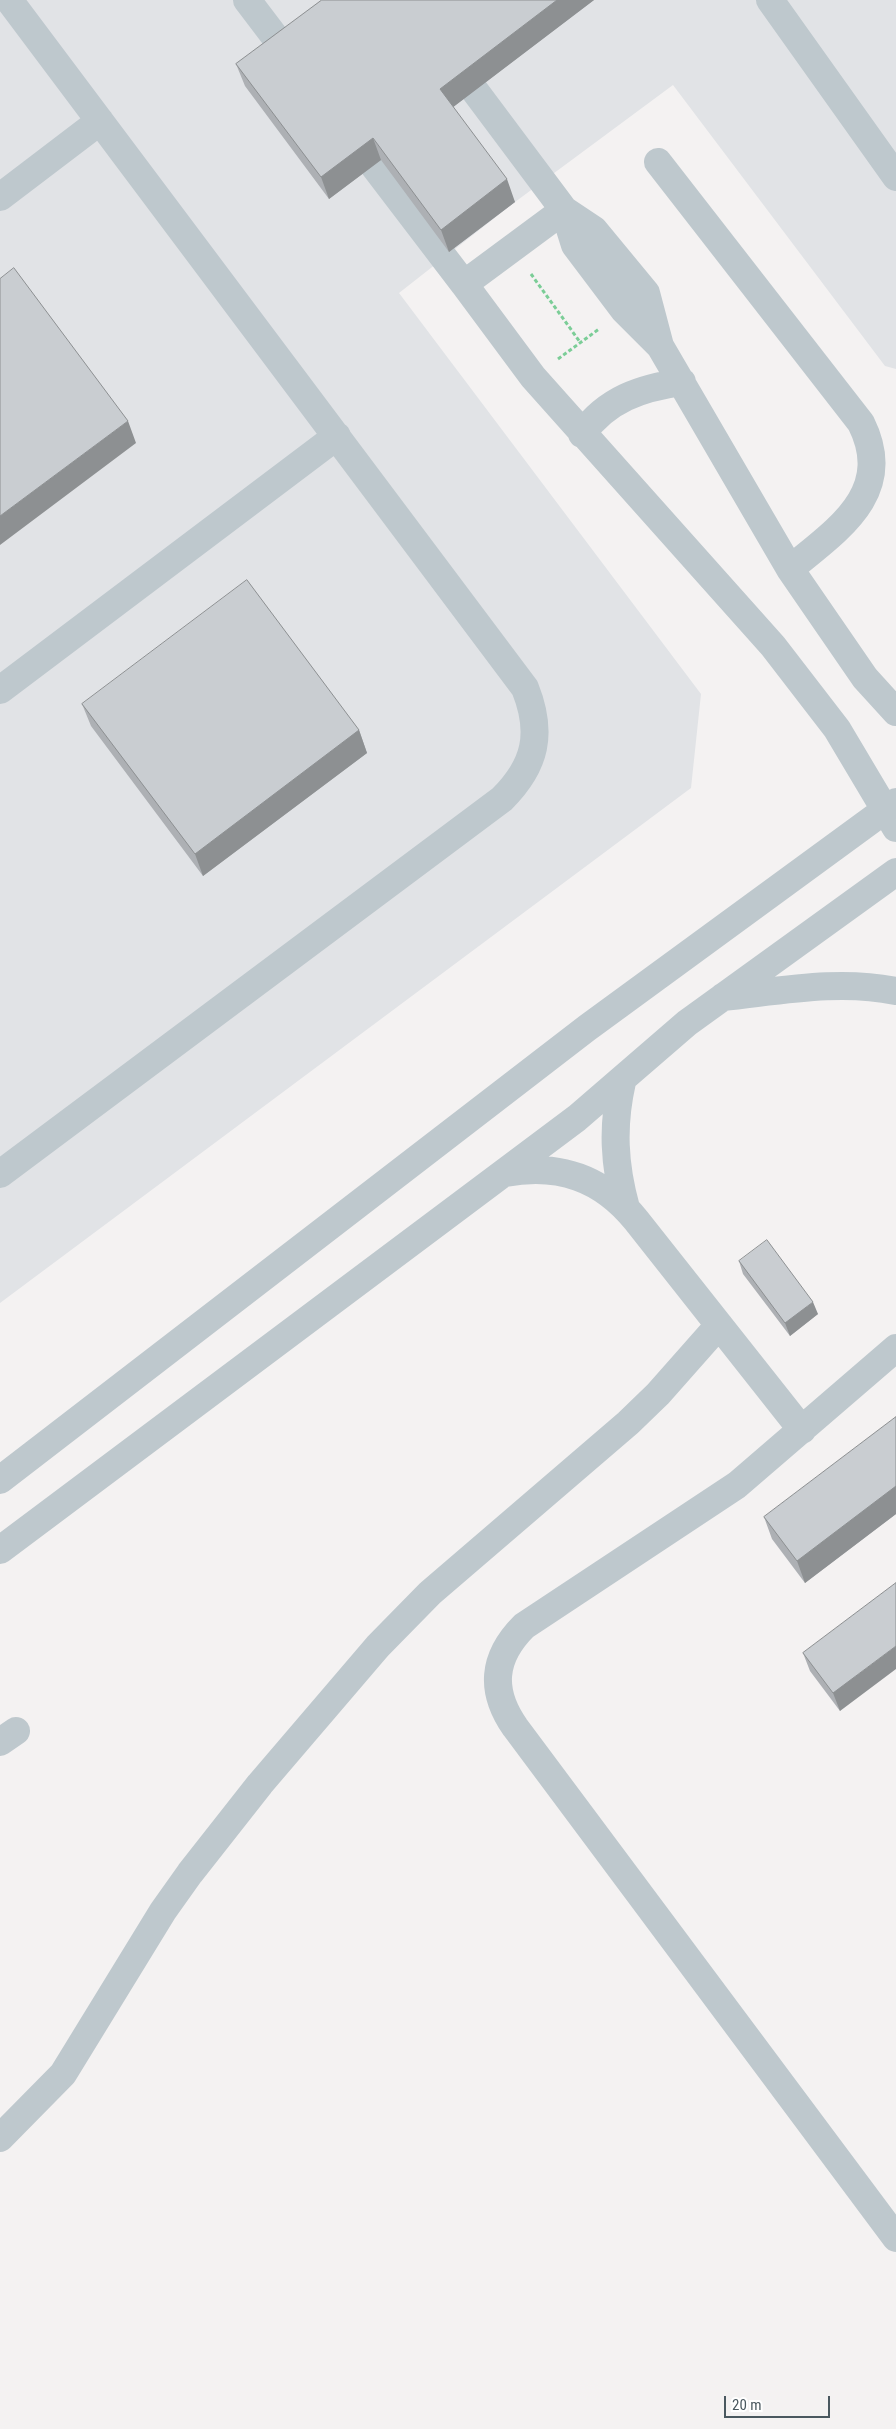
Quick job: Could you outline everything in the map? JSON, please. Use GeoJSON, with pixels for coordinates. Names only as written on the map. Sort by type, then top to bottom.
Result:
{"type":"FeatureCollection","features":[{"type":"Feature","properties":{"kind":"street"},"geometry":{"type":"LineString","coordinates":[[0,1174],[502,798],[516,784],[527,766],[534,748],[536,727],[533,707],[525,688],[9,0]]}},
{"type":"Feature","properties":{"kind":"street"},"geometry":{"type":"LineString","coordinates":[[247,0],[288,54]]}},
{"type":"Feature","properties":{"kind":"street"},"geometry":{"type":"LineString","coordinates":[[770,0],[896,177]]}},
{"type":"Feature","properties":{"kind":"street"},"geometry":{"type":"LineString","coordinates":[[475,91],[564,210],[576,245],[624,310],[660,346],[790,569],[866,678],[896,712]]}},
{"type":"Feature","properties":{"kind":"street"},"geometry":{"type":"LineString","coordinates":[[0,197],[100,121]]}},
{"type":"Feature","properties":{"kind":"street"},"geometry":{"type":"LineString","coordinates":[[658,162],[862,423],[876,453],[878,470],[875,486],[868,501],[857,514],[790,569]]}},
{"type":"Feature","properties":{"kind":"street"},"geometry":{"type":"LineString","coordinates":[[0,1480],[587,1028],[893,812],[837,729],[773,646],[533,377],[374,166]]}},
{"type":"Feature","properties":{"kind":"street"},"geometry":{"type":"LineString","coordinates":[[464,284],[564,210]]}},
{"type":"Feature","properties":{"kind":"street"},"geometry":{"type":"LineString","coordinates":[[564,210],[594,230],[646,293],[660,346]]}},
{"type":"Feature","properties":{"kind":"street"},"geometry":{"type":"LineString","coordinates":[[582,434],[592,420],[620,399],[652,386],[682,382]]}},
{"type":"Feature","properties":{"kind":"street"},"geometry":{"type":"LineString","coordinates":[[0,690],[337,436]]}},
{"type":"Feature","properties":{"kind":"street"},"geometry":{"type":"LineString","coordinates":[[0,1550],[504,1173],[622,1082],[662,1044],[721,998],[896,872]]}},
{"type":"Feature","properties":{"kind":"street"},"geometry":{"type":"LineString","coordinates":[[721,998],[837,986],[861,986],[896,991]]}},
{"type":"Feature","properties":{"kind":"street"},"geometry":{"type":"LineString","coordinates":[[622,1082],[616,1107],[614,1149],[619,1184],[626,1208]]}},
{"type":"Feature","properties":{"kind":"street"},"geometry":{"type":"LineString","coordinates":[[504,1173],[526,1169],[548,1169],[591,1181],[610,1193],[626,1208],[802,1430]]}},
{"type":"Feature","properties":{"kind":"street"},"geometry":{"type":"LineString","coordinates":[[0,2138],[63,2074],[163,1912],[190,1873],[260,1784],[378,1646],[430,1593],[634,1418],[658,1394],[719,1325]]}},
{"type":"Feature","properties":{"kind":"street"},"geometry":{"type":"LineString","coordinates":[[896,1348],[737,1485],[524,1626],[512,1638],[504,1652],[497,1683],[506,1714],[515,1727],[896,2238]]}},
{"type":"Feature","properties":{"kind":"path"},"geometry":{"type":"LineString","coordinates":[[512,248],[580,342]]}},
{"type":"Feature","properties":{"kind":"path"},"geometry":{"type":"LineString","coordinates":[[533,377],[624,310]]}},
{"type":"Feature","properties":{"kind":"shaded area"},"geometry":{"type":"Polygon","coordinates":[[[0,0],[896,0],[896,369],[885,366],[673,85],[515,202],[399,293],[701,694],[691,788],[0,1303],[0,0]]]}},
{"type":"Feature","properties":{"kind":"building"},"geometry":{"type":"Polygon","coordinates":[[[322,0],[557,0],[440,89],[507,179],[441,230],[373,138],[321,177],[236,64],[322,0]]]}},
{"type":"Feature","properties":{"kind":"building"},"geometry":{"type":"Polygon","coordinates":[[[14,268],[128,421],[0,516],[0,279],[14,268]]]}},
{"type":"Feature","properties":{"kind":"building"},"geometry":{"type":"Polygon","coordinates":[[[247,580],[359,730],[195,854],[82,704],[247,580]]]}},
{"type":"Feature","properties":{"kind":"building"},"geometry":{"type":"Polygon","coordinates":[[[767,1240],[813,1302],[785,1323],[739,1261],[767,1240]]]}},
{"type":"Feature","properties":{"kind":"building"},"geometry":{"type":"Polygon","coordinates":[[[896,1417],[896,1486],[797,1561],[764,1517],[896,1417]]]}},
{"type":"Feature","properties":{"kind":"building"},"geometry":{"type":"Polygon","coordinates":[[[896,1583],[896,1646],[833,1693],[803,1653],[896,1583]]]}}]}
